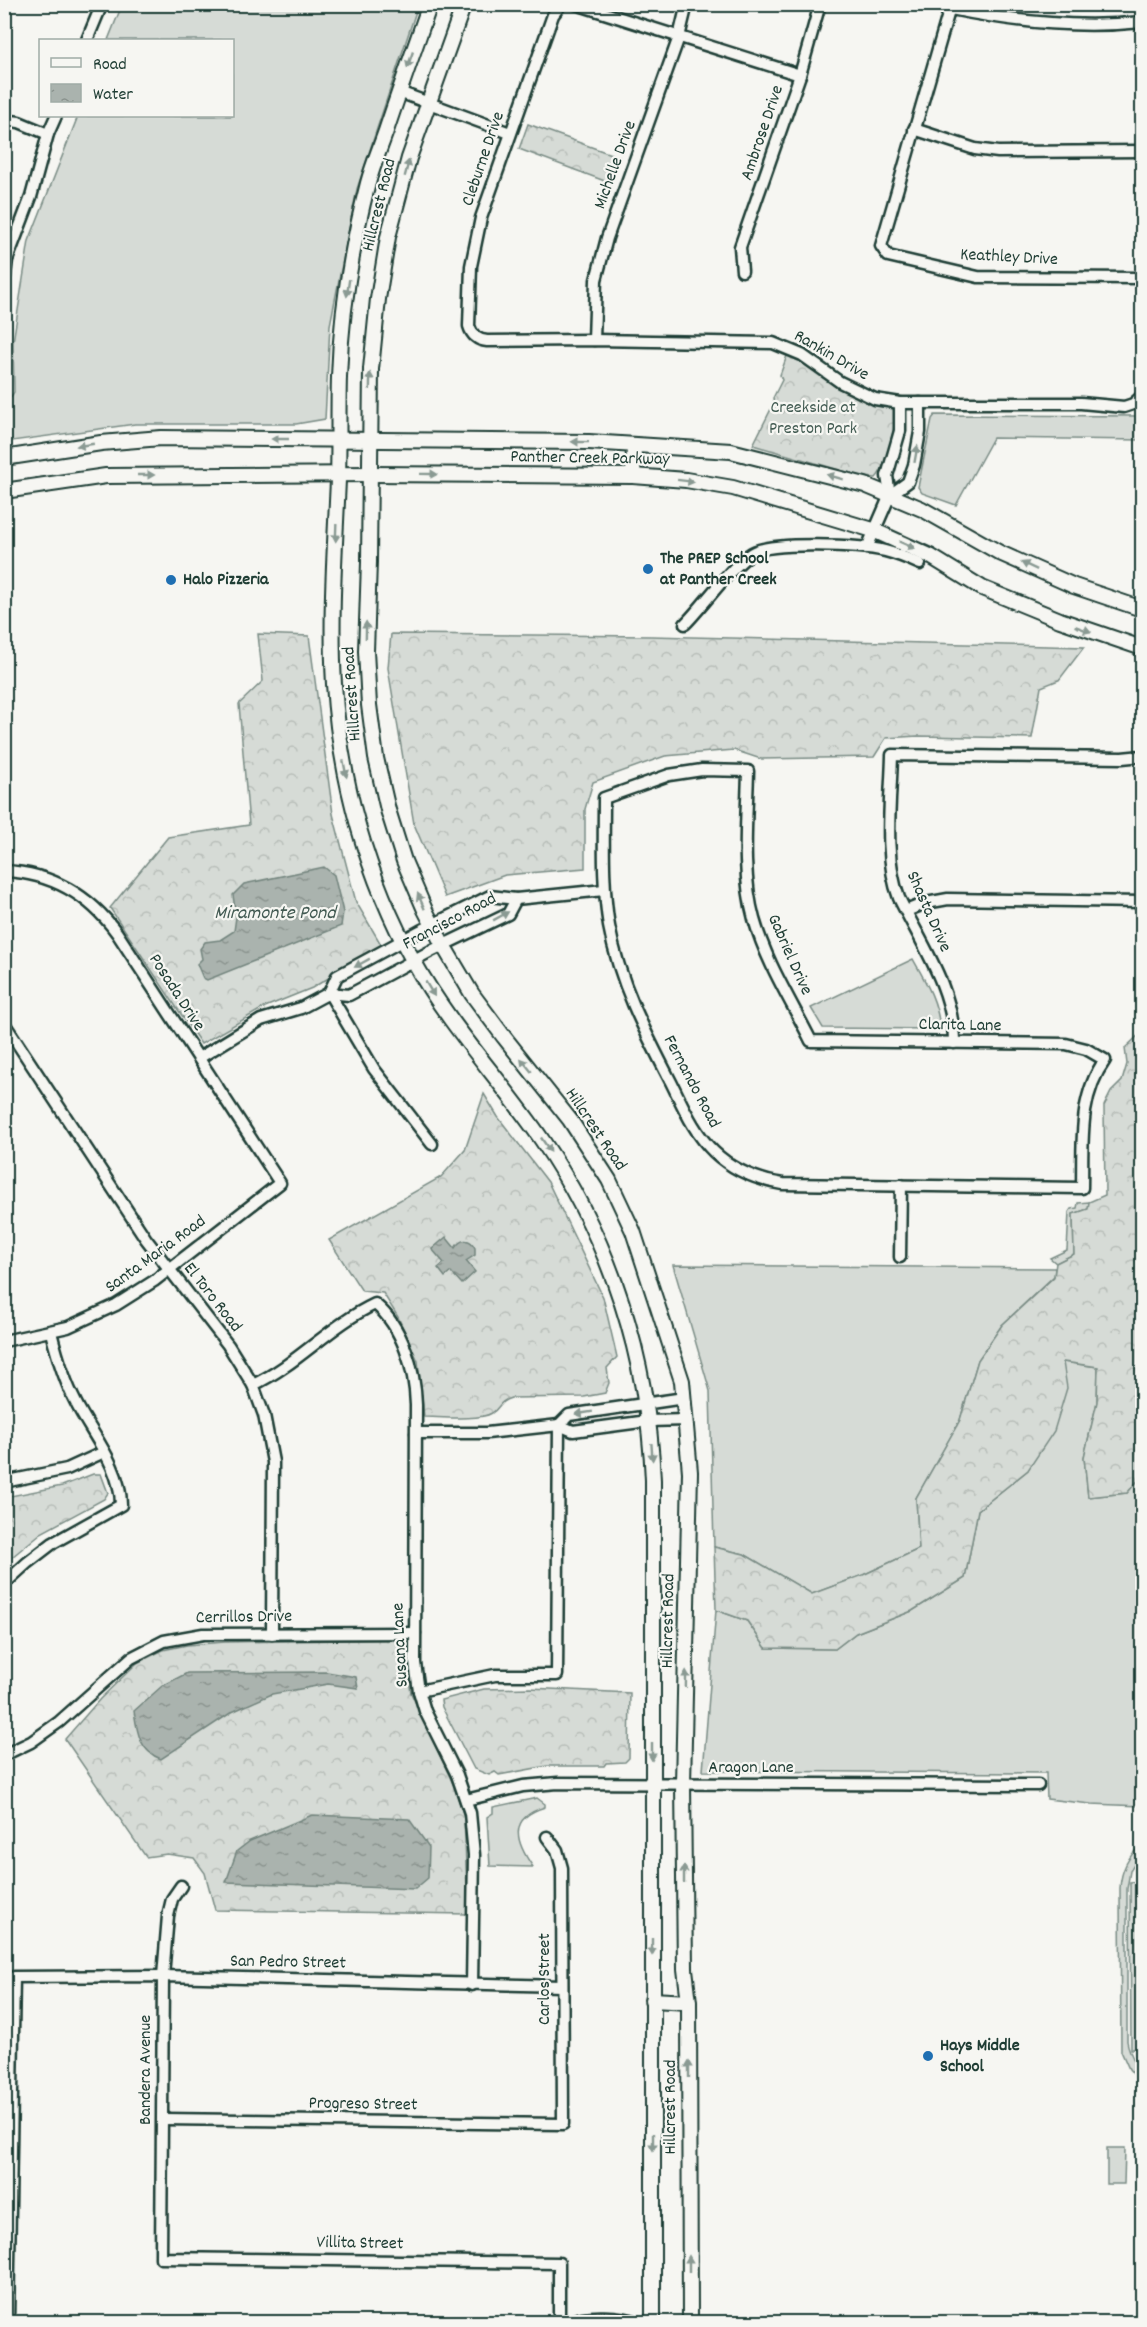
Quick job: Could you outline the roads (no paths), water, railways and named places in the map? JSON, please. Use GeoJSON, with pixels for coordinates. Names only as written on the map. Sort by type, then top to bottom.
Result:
{"type":"FeatureCollection","features":[{"type":"Feature","properties":{"kind":"street","name":"Hillcrest Road"},"geometry":{"type":"LineString","coordinates":[[430,4],[369,181],[348,289],[339,373],[333,660],[340,741],[350,794],[365,847],[380,891],[403,940],[413,961],[450,1020],[542,1139],[581,1204],[622,1300],[640,1371],[646,1403],[653,1480],[653,2322]]}},
{"type":"Feature","properties":{"kind":"street","name":"Hillcrest Road"},"geometry":{"type":"LineString","coordinates":[[464,4],[409,158],[388,237],[378,299],[371,369],[366,651],[372,731],[382,784],[396,836],[414,886],[432,925],[485,1011],[570,1120],[609,1180],[633,1231],[682,1382],[690,1472],[683,1784],[685,1969],[689,2002],[690,2322]]}},
{"type":"Feature","properties":{"kind":"street","name":"Cleburne Drive"},"geometry":{"type":"LineString","coordinates":[[471,333],[469,311],[471,266],[481,218],[553,15],[561,4]]}},
{"type":"Feature","properties":{"kind":"street"},"geometry":{"type":"LineString","coordinates":[[576,4],[800,75]]}},
{"type":"Feature","properties":{"kind":"street","name":"Michelle Drive"},"geometry":{"type":"LineString","coordinates":[[594,340],[596,280],[607,238],[679,37],[687,4]]}},
{"type":"Feature","properties":{"kind":"street","name":"Ambrose Drive"},"geometry":{"type":"LineString","coordinates":[[742,271],[740,247],[800,75],[820,4]]}},
{"type":"Feature","properties":{"kind":"street"},"geometry":{"type":"LineString","coordinates":[[87,39],[100,5]]}},
{"type":"Feature","properties":{"kind":"street"},"geometry":{"type":"LineString","coordinates":[[1143,22],[1112,25],[1019,22],[951,7],[914,129],[975,149],[998,152],[1143,151]]}},
{"type":"Feature","properties":{"kind":"street"},"geometry":{"type":"LineString","coordinates":[[399,92],[510,133]]}},
{"type":"Feature","properties":{"kind":"street"},"geometry":{"type":"LineString","coordinates":[[4,283],[6,260],[31,197],[48,134],[56,117]]}},
{"type":"Feature","properties":{"kind":"street"},"geometry":{"type":"LineString","coordinates":[[4,120],[19,122],[48,134]]}},
{"type":"Feature","properties":{"kind":"street","name":"Keathley Drive"},"geometry":{"type":"LineString","coordinates":[[914,129],[881,246],[888,256],[978,277],[1143,278]]}},
{"type":"Feature","properties":{"kind":"street","name":"Rankin Drive"},"geometry":{"type":"LineString","coordinates":[[471,333],[479,340],[487,341],[773,343],[802,354],[840,382],[875,399],[900,403],[1081,403],[1124,407],[1141,399]]}},
{"type":"Feature","properties":{"kind":"street"},"geometry":{"type":"LineString","coordinates":[[890,495],[887,476],[900,431],[900,403]]}},
{"type":"Feature","properties":{"kind":"street"},"geometry":{"type":"LineString","coordinates":[[867,548],[890,495],[908,482],[914,465],[920,432],[920,403]]}},
{"type":"Feature","properties":{"kind":"street","name":"Panther Creek Parkway"},"geometry":{"type":"LineString","coordinates":[[4,458],[92,444],[161,438],[589,442],[731,451],[865,485],[922,509],[1000,553],[1074,586],[1143,609]]}},
{"type":"Feature","properties":{"kind":"street"},"geometry":{"type":"LineString","coordinates":[[633,445],[633,476]]}},
{"type":"Feature","properties":{"kind":"street","name":"Panther Creek Parkway"},"geometry":{"type":"LineString","coordinates":[[4,491],[106,476],[370,474],[633,476],[686,480],[733,488],[873,530],[930,556],[982,588],[1060,620],[1143,648]]}},
{"type":"Feature","properties":{"kind":"street"},"geometry":{"type":"LineString","coordinates":[[686,624],[743,561],[755,551],[786,546],[867,548],[884,551],[920,564]]}},
{"type":"Feature","properties":{"kind":"street","name":"Shasta Drive"},"geometry":{"type":"LineString","coordinates":[[954,1042],[953,1018],[947,993],[896,890],[891,865],[892,755],[1122,758],[1143,756]]}},
{"type":"Feature","properties":{"kind":"street","name":"Gabriel Drive"},"geometry":{"type":"LineString","coordinates":[[604,798],[685,771],[748,771],[747,876],[754,917],[767,954],[811,1041]]}},
{"type":"Feature","properties":{"kind":"street","name":"Fernando Road"},"geometry":{"type":"LineString","coordinates":[[604,798],[604,890],[615,953],[627,992],[693,1125],[708,1147],[722,1159],[741,1171],[774,1182],[1082,1188]]}},
{"type":"Feature","properties":{"kind":"street","name":"Posada Drive"},"geometry":{"type":"LineString","coordinates":[[4,871],[27,873],[51,880],[73,891],[93,906],[117,933],[280,1183]]}},
{"type":"Feature","properties":{"kind":"street"},"geometry":{"type":"LineString","coordinates":[[516,899],[604,890]]}},
{"type":"Feature","properties":{"kind":"street","name":"Francisco Road"},"geometry":{"type":"LineString","coordinates":[[199,1058],[251,1024],[301,1008],[329,993],[349,995],[443,945],[508,914],[516,899],[490,896],[432,925],[337,976],[329,993]]}},
{"type":"Feature","properties":{"kind":"street"},"geometry":{"type":"LineString","coordinates":[[906,911],[926,903],[948,899],[1143,902]]}},
{"type":"Feature","properties":{"kind":"street"},"geometry":{"type":"LineString","coordinates":[[329,993],[374,1069],[432,1143]]}},
{"type":"Feature","properties":{"kind":"street","name":"El Toro Road"},"geometry":{"type":"LineString","coordinates":[[4,1023],[146,1239],[233,1352],[253,1385],[268,1430],[273,1462],[272,1634]]}},
{"type":"Feature","properties":{"kind":"street","name":"Clarita Lane"},"geometry":{"type":"LineString","coordinates":[[811,1041],[1066,1044],[1086,1049],[1105,1060],[1090,1087],[1085,1108],[1082,1188]]}},
{"type":"Feature","properties":{"kind":"street","name":"Santa Maria Road"},"geometry":{"type":"LineString","coordinates":[[4,1341],[51,1332],[85,1321],[116,1305],[169,1269],[280,1183]]}},
{"type":"Feature","properties":{"kind":"street"},"geometry":{"type":"LineString","coordinates":[[900,1257],[901,1185]]}},
{"type":"Feature","properties":{"kind":"street","name":"Susana Lane"},"geometry":{"type":"LineString","coordinates":[[253,1385],[282,1370],[343,1323],[375,1304],[384,1312],[396,1331],[411,1366],[416,1392],[415,1663],[419,1691],[429,1721],[457,1775],[472,1827],[474,1848],[472,1984]]}},
{"type":"Feature","properties":{"kind":"street"},"geometry":{"type":"LineString","coordinates":[[4,1584],[53,1543],[121,1505],[121,1493],[104,1452],[70,1391],[51,1332]]}},
{"type":"Feature","properties":{"kind":"street"},"geometry":{"type":"LineString","coordinates":[[419,1691],[495,1675],[557,1675],[558,1425],[569,1415],[684,1398]]}},
{"type":"Feature","properties":{"kind":"street"},"geometry":{"type":"LineString","coordinates":[[416,1433],[487,1433],[558,1425],[573,1431],[648,1421],[686,1420]]}},
{"type":"Feature","properties":{"kind":"street"},"geometry":{"type":"LineString","coordinates":[[4,1482],[57,1472],[104,1452]]}},
{"type":"Feature","properties":{"kind":"street","name":"Cerrillos Drive"},"geometry":{"type":"LineString","coordinates":[[4,1755],[31,1742],[59,1722],[121,1665],[153,1646],[176,1638],[201,1634],[415,1633]]}},
{"type":"Feature","properties":{"kind":"street","name":"Aragon Lane"},"geometry":{"type":"LineString","coordinates":[[466,1800],[523,1786],[546,1783],[1038,1785]]}},
{"type":"Feature","properties":{"kind":"street","name":"Carlos Street"},"geometry":{"type":"LineString","coordinates":[[548,1837],[557,1850],[562,1868],[563,2124]]}},
{"type":"Feature","properties":{"kind":"street","name":"Bandera Avenue"},"geometry":{"type":"LineString","coordinates":[[161,2258],[163,1976],[168,1916],[172,1899],[181,1886]]}},
{"type":"Feature","properties":{"kind":"street","name":"San Pedro Street"},"geometry":{"type":"LineString","coordinates":[[8,2322],[14,1977],[163,1976],[562,1986]]}},
{"type":"Feature","properties":{"kind":"street"},"geometry":{"type":"LineString","coordinates":[[652,2000],[689,2002]]}},
{"type":"Feature","properties":{"kind":"street","name":"Progreso Street"},"geometry":{"type":"LineString","coordinates":[[163,2120],[563,2124]]}},
{"type":"Feature","properties":{"kind":"street","name":"Villita Street"},"geometry":{"type":"LineString","coordinates":[[161,2258],[559,2263],[559,2322]]}},
{"type":"Feature","properties":{"kind":"street"},"geometry":{"type":"LineString","coordinates":[[571,2322],[578,2318],[627,2318],[637,2322]]}},
{"type":"Feature","properties":{"kind":"water","name":"Miramonte Pond"},"geometry":{"type":"Polygon","coordinates":[[[324,867],[334,875],[343,912],[341,926],[207,980],[203,978],[197,964],[202,959],[200,949],[205,942],[220,940],[234,931],[236,917],[233,895],[244,884],[324,867]]]}},
{"type":"Feature","properties":{"kind":"water"},"geometry":{"type":"Polygon","coordinates":[[[446,1237],[455,1248],[465,1240],[473,1244],[475,1248],[475,1255],[466,1261],[475,1272],[462,1284],[451,1272],[445,1277],[438,1268],[444,1263],[432,1249],[446,1237]]]}},
{"type":"Feature","properties":{"kind":"water"},"geometry":{"type":"Polygon","coordinates":[[[327,1672],[356,1677],[358,1688],[328,1684],[272,1694],[232,1712],[161,1759],[148,1751],[140,1740],[134,1711],[162,1686],[187,1673],[327,1672]]]}},
{"type":"Feature","properties":{"kind":"water"},"geometry":{"type":"Polygon","coordinates":[[[312,1815],[409,1819],[429,1847],[428,1878],[415,1889],[226,1882],[237,1851],[250,1841],[312,1815]]]}},
{"type":"Feature","properties":{"kind":"place","name":"The PREP School at Panther Creek"},"geometry":{"type":"Point","coordinates":[648,569]}},
{"type":"Feature","properties":{"kind":"place","name":"Halo Pizzeria"},"geometry":{"type":"Point","coordinates":[171,580]}},
{"type":"Feature","properties":{"kind":"place","name":"Hays Middle School"},"geometry":{"type":"Point","coordinates":[928,2056]}},
{"type":"Feature","properties":{"kind":"park label","name":"Creekside at Preston Park"},"geometry":{"type":"Point","coordinates":[813,418]}}]}
